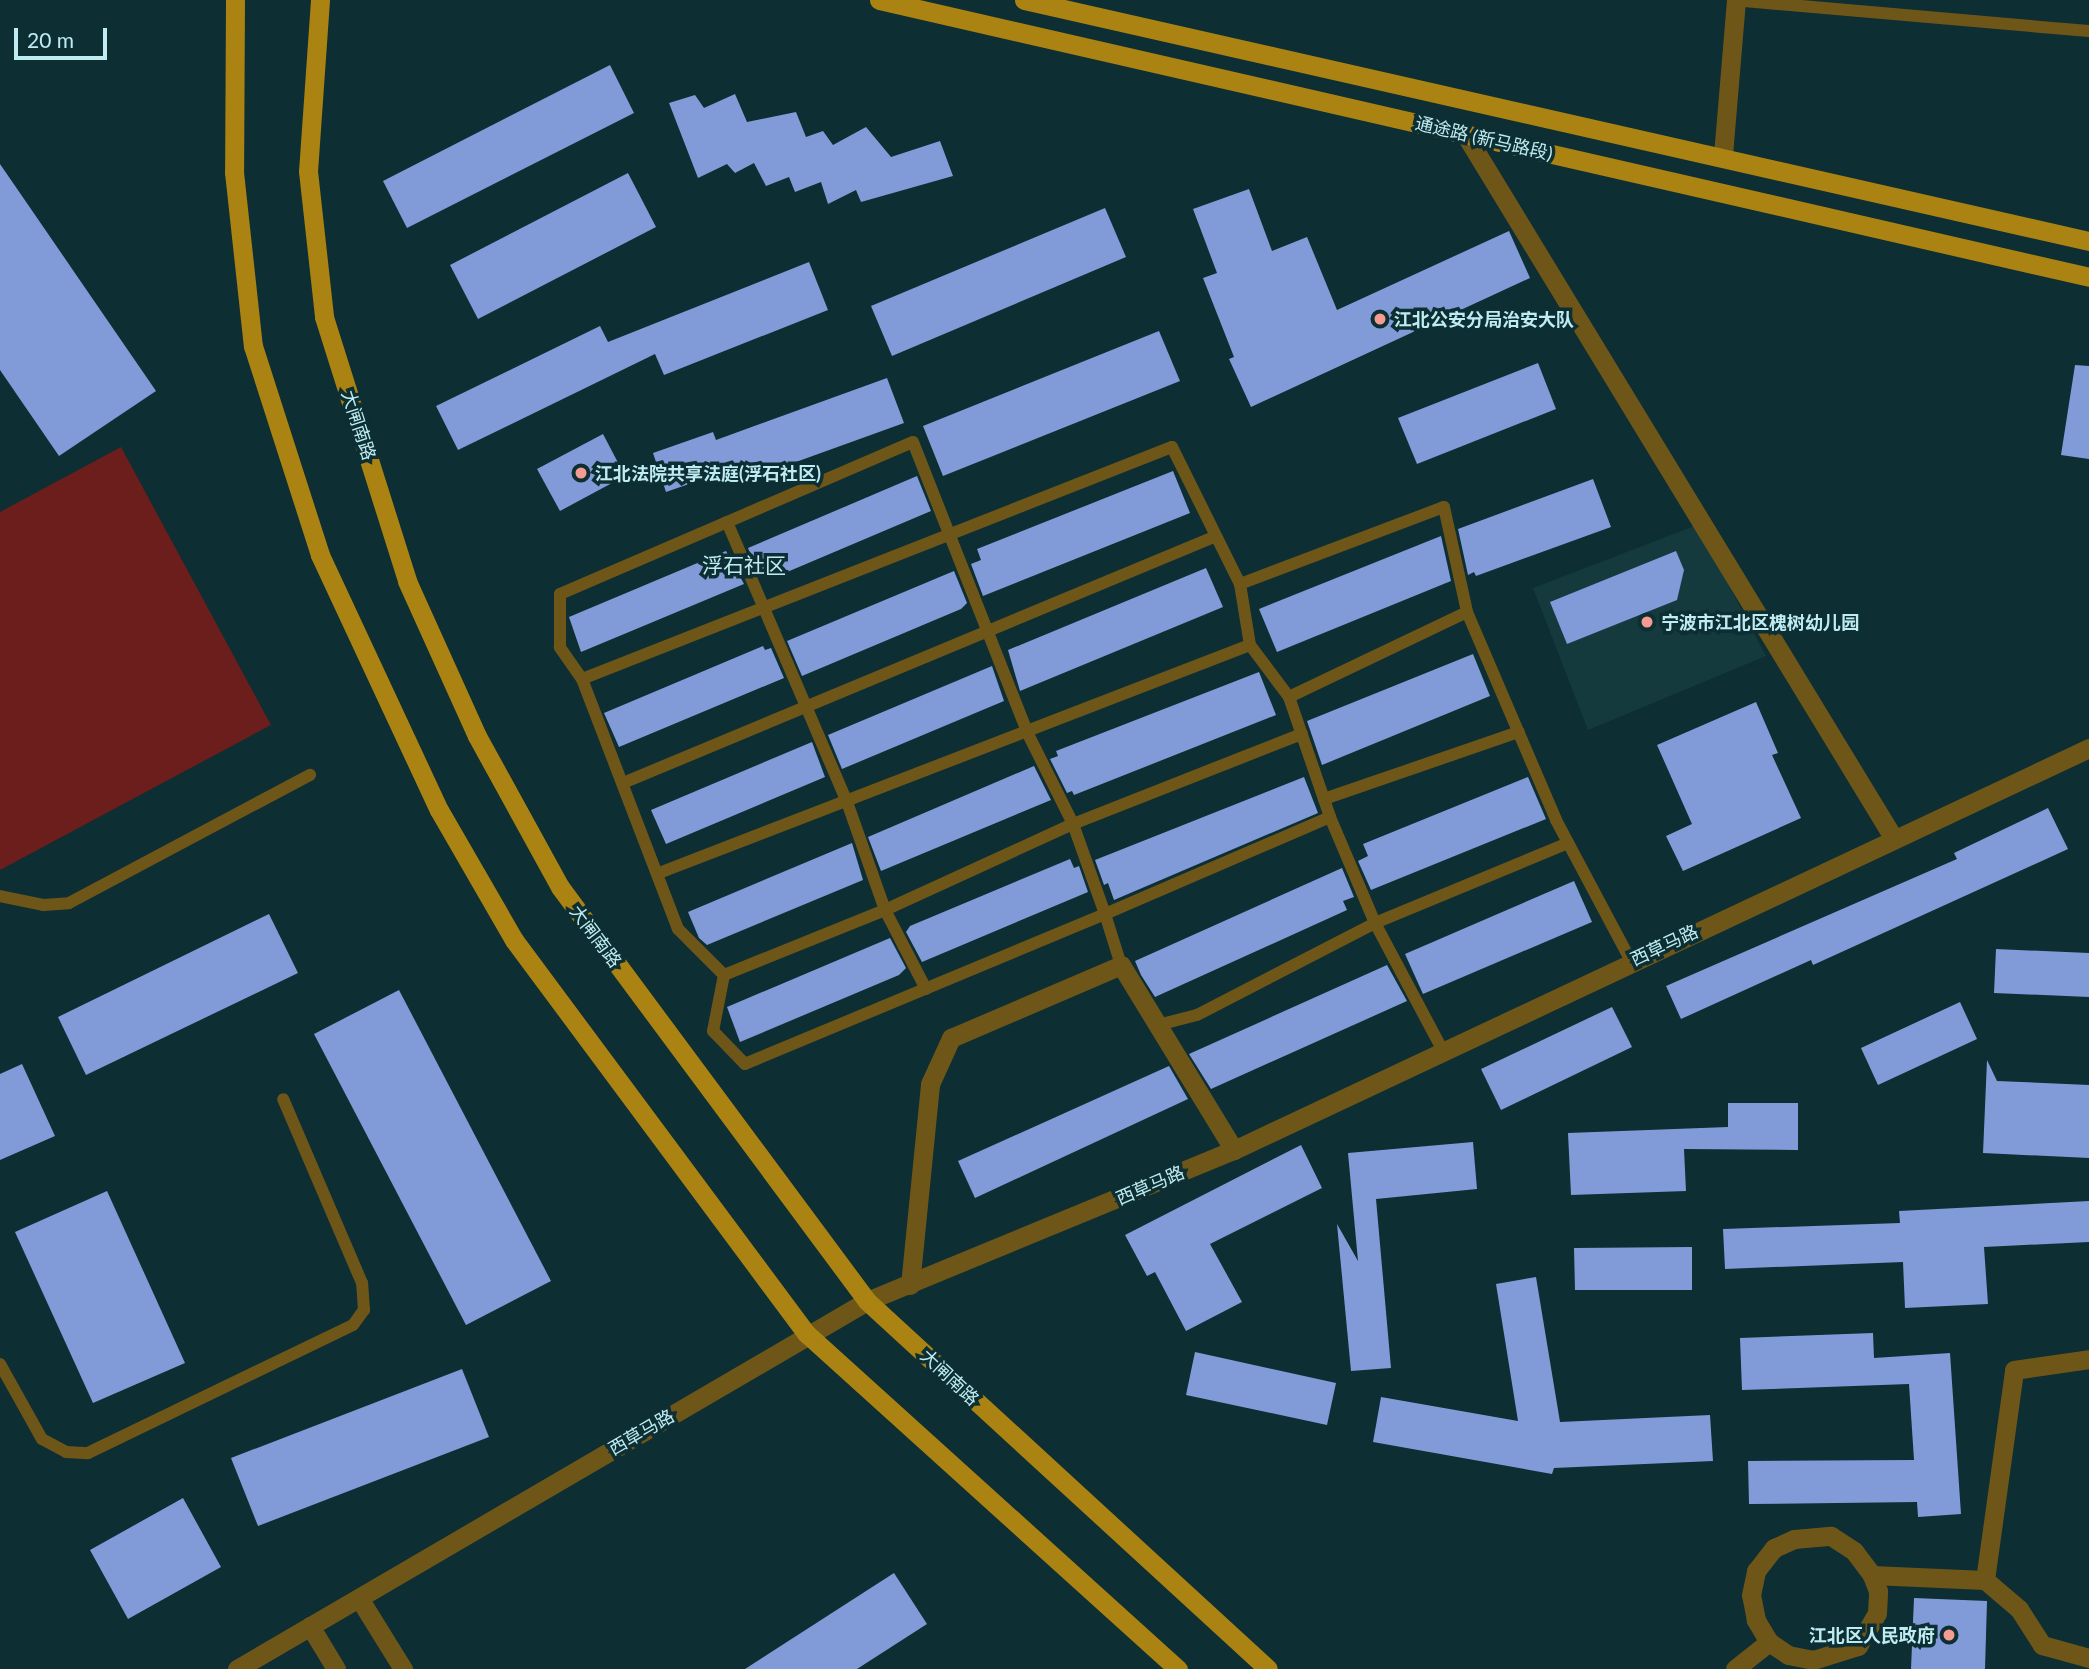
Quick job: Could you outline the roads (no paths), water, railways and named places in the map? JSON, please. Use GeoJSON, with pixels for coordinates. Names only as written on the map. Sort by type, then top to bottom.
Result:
{"type":"FeatureCollection","features":[{"type":"Feature","properties":{"kind":"main road"},"geometry":{"type":"LineString","coordinates":[[235,0],[234,172],[253,346],[320,555],[439,810],[514,940],[807,1335],[1178,1669]]}},
{"type":"Feature","properties":{"kind":"main road","name":"大闸南路"},"geometry":{"type":"LineString","coordinates":[[320,0],[308,171],[324,317],[407,581],[477,736],[560,887],[867,1301],[1268,1669]]}},
{"type":"Feature","properties":{"kind":"main road","name":"通途路 (新马路段)"},"geometry":{"type":"LineString","coordinates":[[879,0],[2089,277]]}},
{"type":"Feature","properties":{"kind":"main road","name":"通途路 (新马路段)"},"geometry":{"type":"LineString","coordinates":[[1024,0],[1723,155],[2089,241]]}},
{"type":"Feature","properties":{"kind":"street"},"geometry":{"type":"LineString","coordinates":[[1723,155],[1735,0]]}},
{"type":"Feature","properties":{"kind":"street"},"geometry":{"type":"LineString","coordinates":[[1465,134],[1893,837]]}},
{"type":"Feature","properties":{"kind":"street","name":"西草马路"},"geometry":{"type":"LineString","coordinates":[[237,1669],[867,1301],[1234,1150],[1893,837],[2089,748]]}},
{"type":"Feature","properties":{"kind":"street"},"geometry":{"type":"LineString","coordinates":[[910,1285],[930,1084],[951,1038],[1121,965],[1234,1150]]}},
{"type":"Feature","properties":{"kind":"street"},"geometry":{"type":"LineString","coordinates":[[1985,1580],[2014,1370],[2089,1359]]}},
{"type":"Feature","properties":{"kind":"street"},"geometry":{"type":"LineString","coordinates":[[1807,1535],[1831,1536],[1854,1551],[1872,1574],[1878,1591],[1877,1613],[1858,1646],[1838,1656],[1813,1660],[1788,1655],[1769,1642],[1756,1620],[1751,1595],[1756,1571],[1774,1548],[1807,1535]]}},
{"type":"Feature","properties":{"kind":"street"},"geometry":{"type":"LineString","coordinates":[[1872,1574],[1985,1580],[2019,1609],[2042,1645],[2089,1658]]}},
{"type":"Feature","properties":{"kind":"street"},"geometry":{"type":"LineString","coordinates":[[359,1598],[403,1669]]}},
{"type":"Feature","properties":{"kind":"street"},"geometry":{"type":"LineString","coordinates":[[310,1626],[336,1669]]}},
{"type":"Feature","properties":{"kind":"street"},"geometry":{"type":"LineString","coordinates":[[1735,1669],[1769,1642]]}},
{"type":"Feature","properties":{"kind":"lane"},"geometry":{"type":"LineString","coordinates":[[1735,0],[2089,31]]}},
{"type":"Feature","properties":{"kind":"lane"},"geometry":{"type":"LineString","coordinates":[[724,975],[678,929],[659,873],[582,679],[559,647],[560,594],[914,442],[1028,734],[1073,824],[1121,965]]}},
{"type":"Feature","properties":{"kind":"lane"},"geometry":{"type":"LineString","coordinates":[[582,679],[1172,447],[1240,584],[1250,645],[1289,697],[1330,817],[1375,923],[1443,1051]]}},
{"type":"Feature","properties":{"kind":"lane"},"geometry":{"type":"LineString","coordinates":[[1240,584],[1444,507],[1467,612],[1568,843],[1631,961]]}},
{"type":"Feature","properties":{"kind":"lane"},"geometry":{"type":"LineString","coordinates":[[727,522],[804,709],[847,802],[885,910],[926,989]]}},
{"type":"Feature","properties":{"kind":"lane"},"geometry":{"type":"LineString","coordinates":[[623,783],[990,634],[1216,536]]}},
{"type":"Feature","properties":{"kind":"lane"},"geometry":{"type":"LineString","coordinates":[[1289,697],[1467,612]]}},
{"type":"Feature","properties":{"kind":"lane"},"geometry":{"type":"LineString","coordinates":[[659,873],[1028,734],[1250,645]]}},
{"type":"Feature","properties":{"kind":"lane"},"geometry":{"type":"LineString","coordinates":[[1324,799],[1519,732]]}},
{"type":"Feature","properties":{"kind":"lane"},"geometry":{"type":"LineString","coordinates":[[724,975],[885,910],[1073,824],[1302,734]]}},
{"type":"Feature","properties":{"kind":"lane"},"geometry":{"type":"LineString","coordinates":[[0,896],[43,905],[69,903],[310,775]]}},
{"type":"Feature","properties":{"kind":"lane"},"geometry":{"type":"LineString","coordinates":[[724,975],[713,1031],[745,1064],[1330,817]]}},
{"type":"Feature","properties":{"kind":"lane"},"geometry":{"type":"LineString","coordinates":[[1158,1026],[1197,1016],[1375,923],[1568,843]]}},
{"type":"Feature","properties":{"kind":"lane"},"geometry":{"type":"LineString","coordinates":[[0,1364],[42,1438],[66,1452],[88,1453],[353,1325],[364,1310],[362,1283],[283,1099]]}},
{"type":"Feature","properties":{"kind":"place","name":"江北公安分局治安大队"},"geometry":{"type":"Point","coordinates":[1380,319]}},
{"type":"Feature","properties":{"kind":"place","name":"江北法院共享法庭(浮石社区)"},"geometry":{"type":"Point","coordinates":[581,473]}},
{"type":"Feature","properties":{"kind":"place","name":"宁波市江北区槐树幼儿园"},"geometry":{"type":"Point","coordinates":[1647,622]}},
{"type":"Feature","properties":{"kind":"place","name":"江北区人民政府"},"geometry":{"type":"Point","coordinates":[1949,1635]}},
{"type":"Feature","properties":{"kind":"district","name":"浮石社区"},"geometry":{"type":"Point","coordinates":[744,565]}}]}
